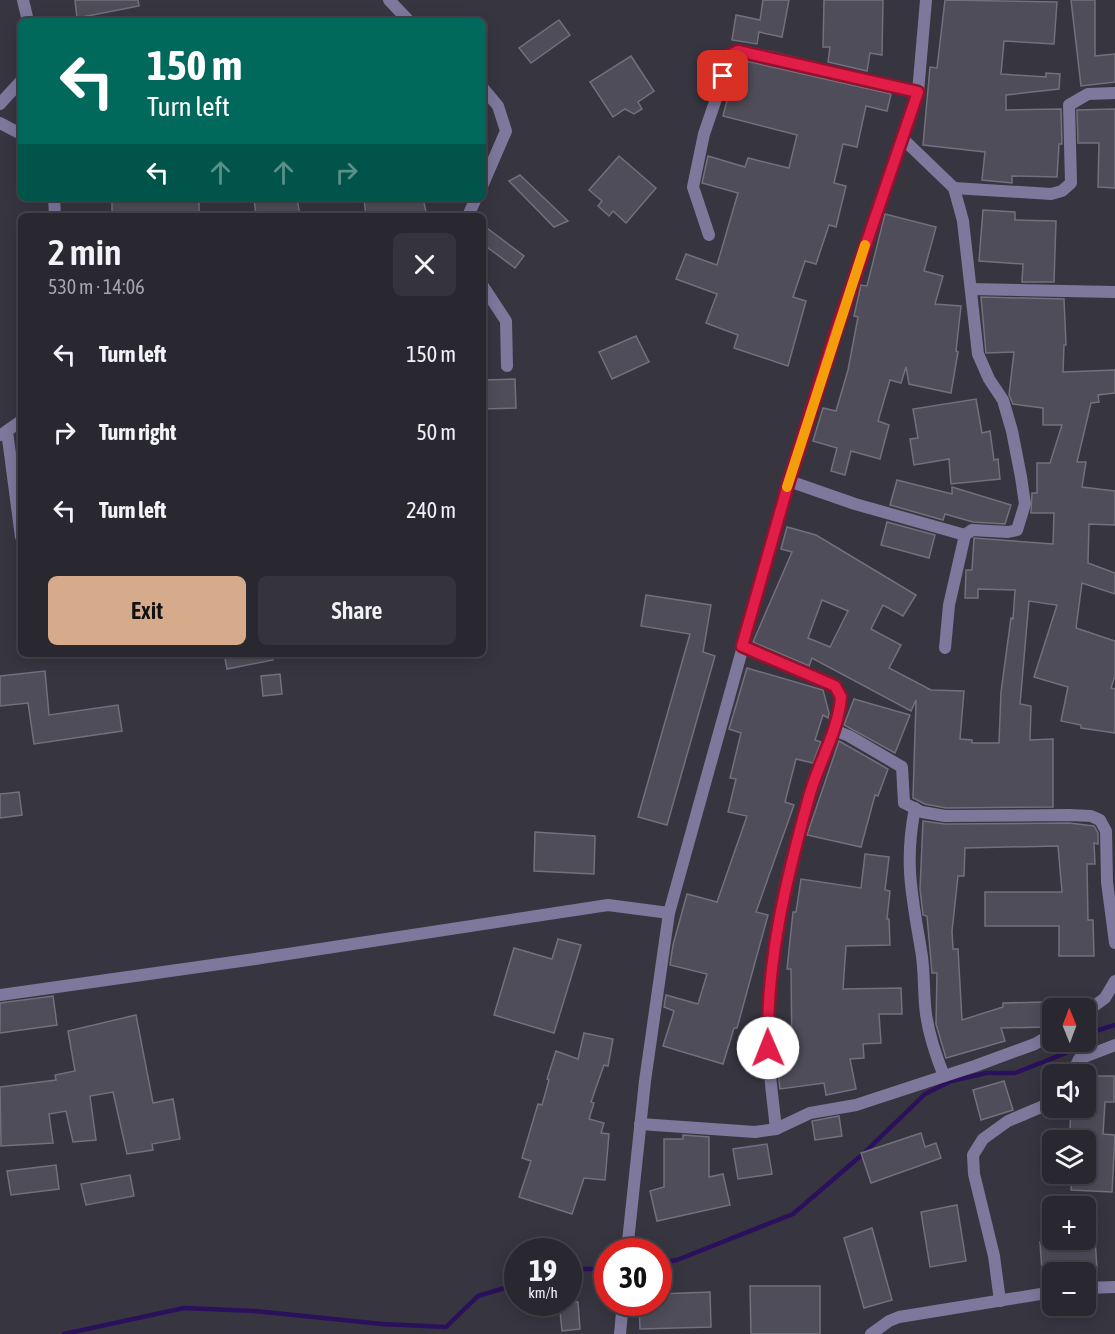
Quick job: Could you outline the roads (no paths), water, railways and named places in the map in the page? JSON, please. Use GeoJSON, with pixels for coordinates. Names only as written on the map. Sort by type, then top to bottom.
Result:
{"type":"FeatureCollection","features":[{"type":"Feature","properties":{"kind":"street"},"geometry":{"type":"LineString","coordinates":[[23,0],[27,18]]}},
{"type":"Feature","properties":{"kind":"street"},"geometry":{"type":"LineString","coordinates":[[389,0],[406,18]]}},
{"type":"Feature","properties":{"kind":"street"},"geometry":{"type":"LineString","coordinates":[[628,1238],[640,1124],[669,913],[789,481],[836,332],[918,92],[926,0]]}},
{"type":"Feature","properties":{"kind":"street"},"geometry":{"type":"LineString","coordinates":[[709,235],[693,187],[704,134],[730,55],[738,51],[762,55],[918,92]]}},
{"type":"Feature","properties":{"kind":"street"},"geometry":{"type":"LineString","coordinates":[[0,104],[18,84]]}},
{"type":"Feature","properties":{"kind":"street"},"geometry":{"type":"LineString","coordinates":[[486,92],[498,106],[506,131],[486,177]]}},
{"type":"Feature","properties":{"kind":"street"},"geometry":{"type":"LineString","coordinates":[[954,188],[1051,194],[1062,191],[1071,183],[1069,105],[1088,94],[1115,93]]}},
{"type":"Feature","properties":{"kind":"street"},"geometry":{"type":"LineString","coordinates":[[0,123],[18,132]]}},
{"type":"Feature","properties":{"kind":"street"},"geometry":{"type":"LineString","coordinates":[[902,138],[954,188],[963,221],[978,354],[989,379],[1003,400],[1012,431],[1025,504],[1017,530],[1008,532],[972,530],[965,536],[949,605],[945,648]]}},
{"type":"Feature","properties":{"kind":"street"},"geometry":{"type":"LineString","coordinates":[[971,289],[1115,292]]}},
{"type":"Feature","properties":{"kind":"street"},"geometry":{"type":"LineString","coordinates":[[486,291],[506,321],[507,366]]}},
{"type":"Feature","properties":{"kind":"street"},"geometry":{"type":"LineString","coordinates":[[18,423],[3,433],[18,520]]}},
{"type":"Feature","properties":{"kind":"street"},"geometry":{"type":"LineString","coordinates":[[789,481],[855,504],[965,536]]}},
{"type":"Feature","properties":{"kind":"street"},"geometry":{"type":"LineString","coordinates":[[742,646],[835,686],[841,697],[834,730],[810,794],[782,900],[771,958],[768,1048],[776,1129]]}},
{"type":"Feature","properties":{"kind":"street"},"geometry":{"type":"LineString","coordinates":[[834,730],[902,767],[904,803],[915,808],[945,816],[1069,815],[1100,820],[1106,831],[1107,882],[1115,943]]}},
{"type":"Feature","properties":{"kind":"street"},"geometry":{"type":"LineString","coordinates":[[915,808],[909,834],[908,877],[922,951],[926,1016],[934,1052],[945,1076]]}},
{"type":"Feature","properties":{"kind":"street"},"geometry":{"type":"LineString","coordinates":[[0,995],[608,905],[669,913]]}},
{"type":"Feature","properties":{"kind":"street"},"geometry":{"type":"LineString","coordinates":[[1096,1005],[1105,998],[1115,981]]}},
{"type":"Feature","properties":{"kind":"street"},"geometry":{"type":"LineString","coordinates":[[640,1124],[755,1132],[776,1129],[810,1113],[856,1105],[945,1076],[1042,1040]]}},
{"type":"Feature","properties":{"kind":"street"},"geometry":{"type":"LineString","coordinates":[[1077,1064],[1079,1059],[1115,1045]]}},
{"type":"Feature","properties":{"kind":"street"},"geometry":{"type":"LineString","coordinates":[[1000,1301],[994,1256],[974,1174],[973,1155],[983,1139],[1008,1121],[1042,1107]]}},
{"type":"Feature","properties":{"kind":"street"},"geometry":{"type":"LineString","coordinates":[[1096,1288],[1115,1287]]}},
{"type":"Feature","properties":{"kind":"street"},"geometry":{"type":"LineString","coordinates":[[871,1334],[899,1317],[1042,1294]]}},
{"type":"Feature","properties":{"kind":"street"},"geometry":{"type":"LineString","coordinates":[[620,1334],[621,1316]]}},
{"type":"Feature","properties":{"kind":"waterway"},"geometry":{"type":"LineString","coordinates":[[1096,1031],[1115,1025]]}},
{"type":"Feature","properties":{"kind":"waterway"},"geometry":{"type":"LineString","coordinates":[[672,1261],[793,1214],[864,1153],[925,1094],[951,1081],[987,1073],[1015,1073],[1067,1052]]}},
{"type":"Feature","properties":{"kind":"waterway"},"geometry":{"type":"LineString","coordinates":[[582,1269],[594,1269]]}},
{"type":"Feature","properties":{"kind":"waterway"},"geometry":{"type":"LineString","coordinates":[[64,1334],[184,1308],[255,1311],[382,1324],[446,1327],[478,1296],[504,1288]]}}]}
